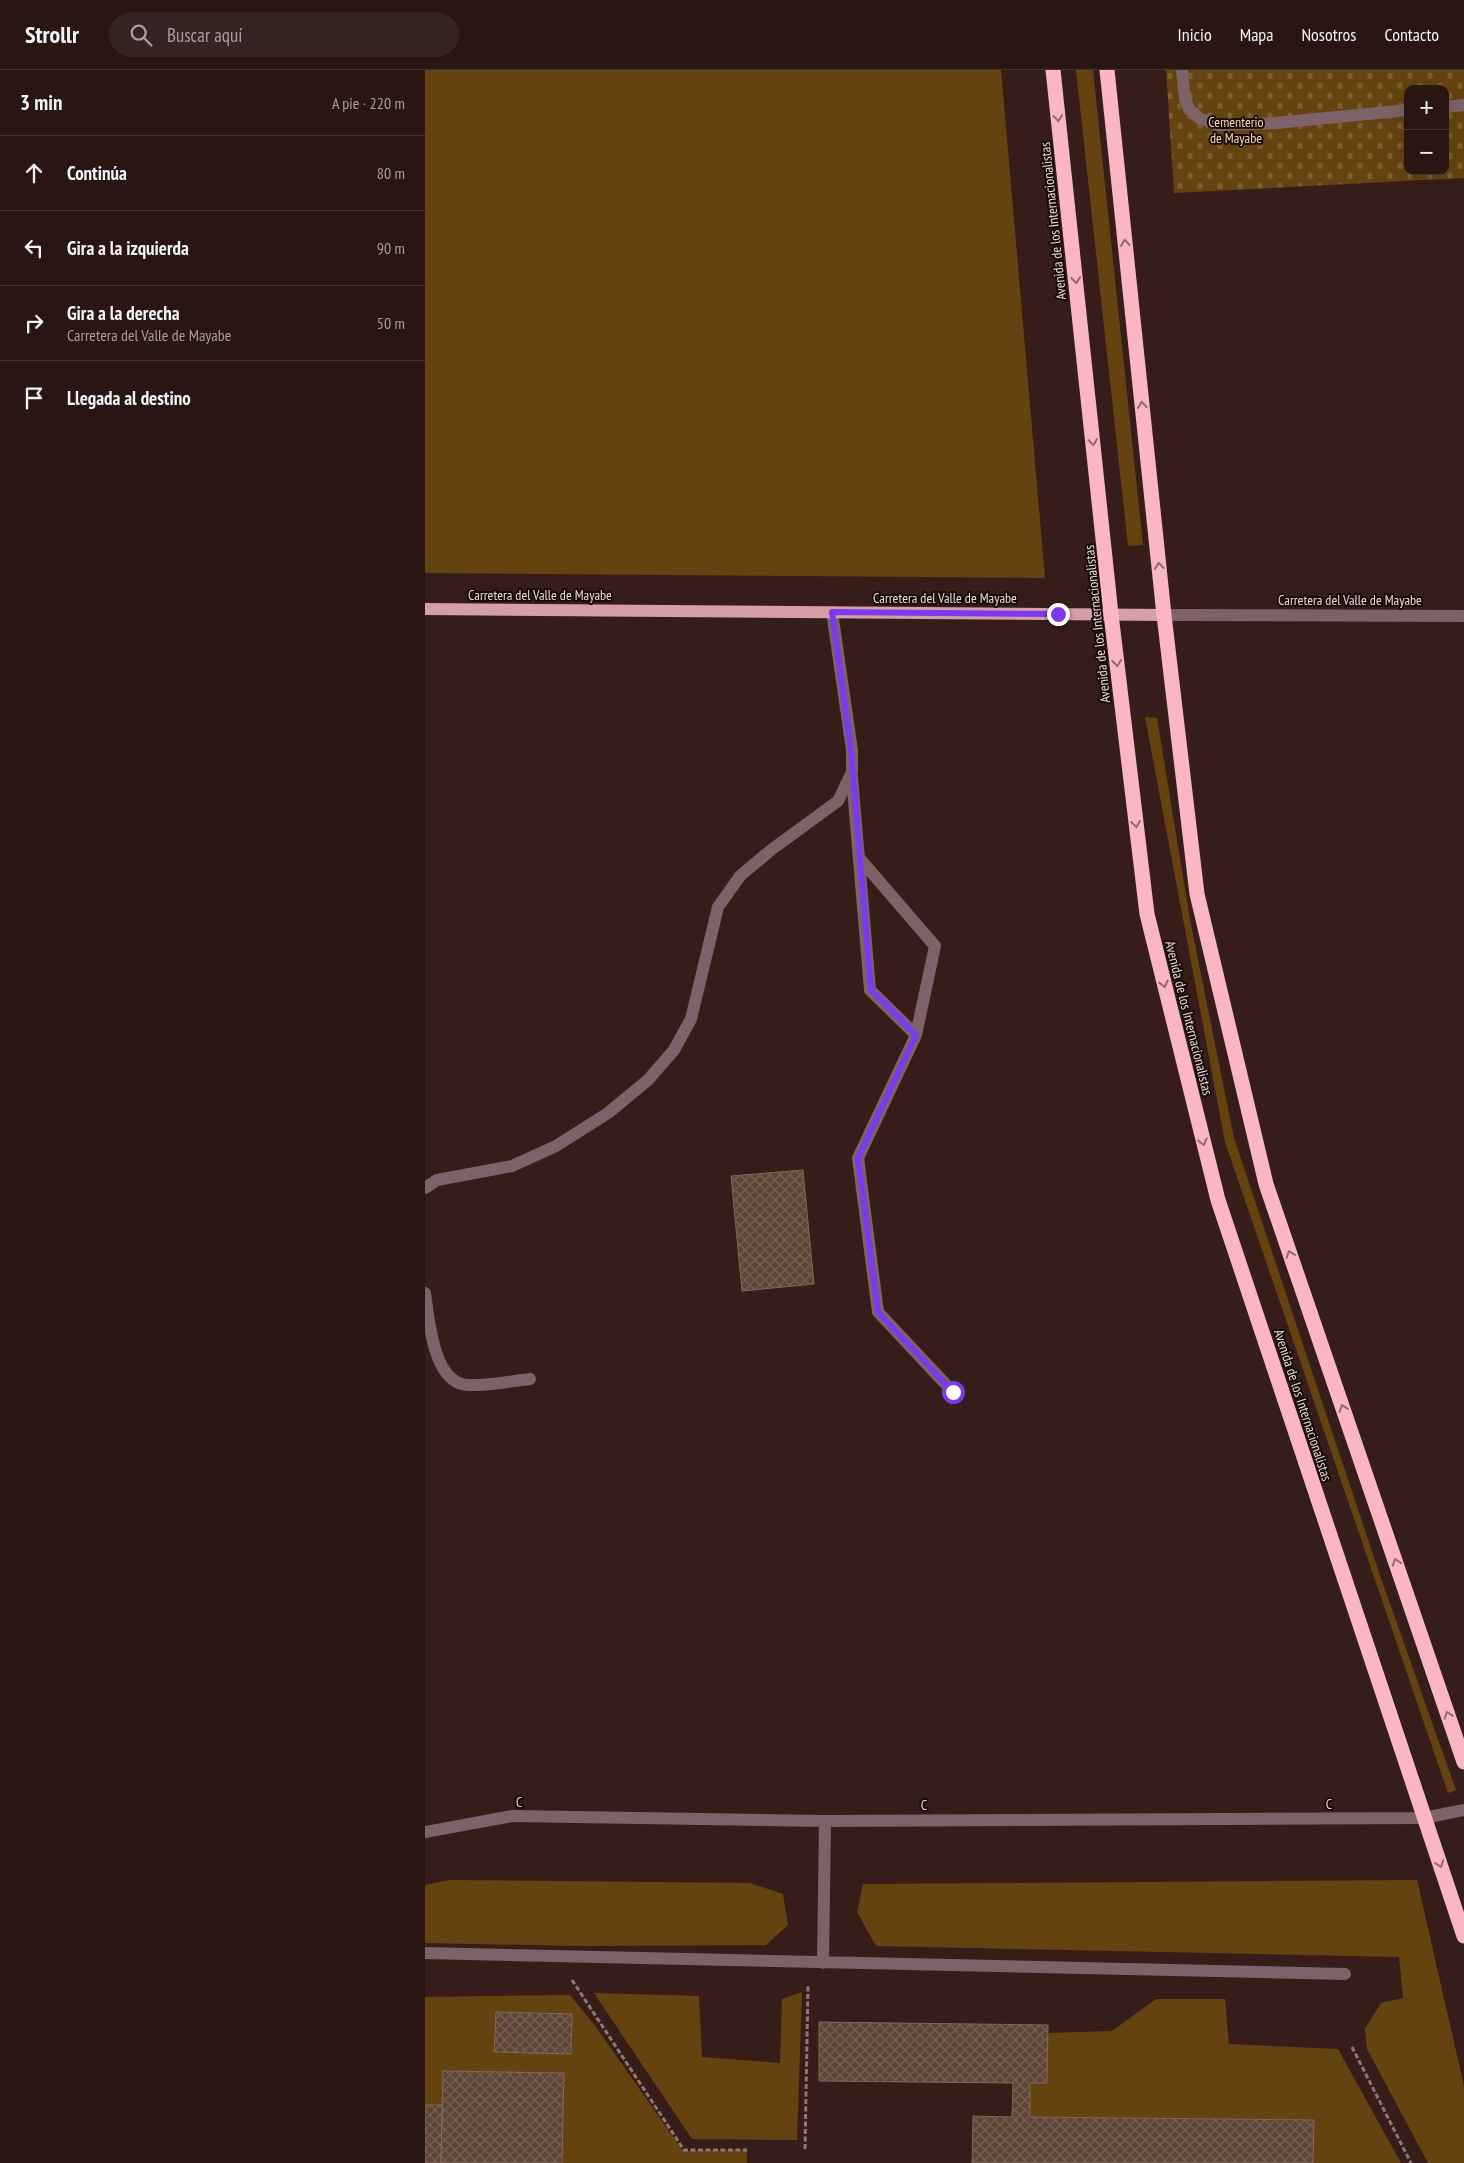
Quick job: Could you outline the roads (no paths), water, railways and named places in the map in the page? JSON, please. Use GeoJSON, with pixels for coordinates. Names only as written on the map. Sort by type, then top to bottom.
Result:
{"type":"FeatureCollection","features":[{"type":"Feature","properties":{"kind":"highway","name":"Avenida de los Internacionalistas"},"geometry":{"type":"LineString","coordinates":[[1053,70],[1111,614],[1147,914],[1217,1200],[1464,1936]]}},
{"type":"Feature","properties":{"kind":"highway"},"geometry":{"type":"LineString","coordinates":[[1107,70],[1164,615],[1197,894],[1266,1184],[1464,1762]]}},
{"type":"Feature","properties":{"kind":"main road","name":"Carretera del Valle de Mayabe"},"geometry":{"type":"LineString","coordinates":[[425,609],[1164,615]]}},
{"type":"Feature","properties":{"kind":"street"},"geometry":{"type":"LineString","coordinates":[[1181,70],[1185,98],[1189,109],[1199,118],[1217,124],[1276,123],[1404,110]]}},
{"type":"Feature","properties":{"kind":"street"},"geometry":{"type":"LineString","coordinates":[[1449,107],[1464,105]]}},
{"type":"Feature","properties":{"kind":"street"},"geometry":{"type":"LineString","coordinates":[[832,612],[851,750],[871,990],[916,1035]]}},
{"type":"Feature","properties":{"kind":"street","name":"Carretera del Valle de Mayabe"},"geometry":{"type":"LineString","coordinates":[[1164,615],[1464,616]]}},
{"type":"Feature","properties":{"kind":"street"},"geometry":{"type":"LineString","coordinates":[[425,1188],[437,1180],[512,1166],[556,1146],[608,1113],[648,1080],[674,1050],[691,1019],[718,907],[741,876],[771,850],[838,802],[852,772]]}},
{"type":"Feature","properties":{"kind":"street"},"geometry":{"type":"LineString","coordinates":[[859,859],[935,946],[916,1035],[858,1158],[878,1312],[953,1392]]}},
{"type":"Feature","properties":{"kind":"street"},"geometry":{"type":"LineString","coordinates":[[425,1293],[433,1340],[443,1369],[451,1378],[466,1385],[531,1379]]}},
{"type":"Feature","properties":{"kind":"street","name":"C"},"geometry":{"type":"LineString","coordinates":[[425,1832],[512,1816],[825,1821],[1424,1818],[1464,1810]]}},
{"type":"Feature","properties":{"kind":"street"},"geometry":{"type":"LineString","coordinates":[[823,1963],[825,1821]]}},
{"type":"Feature","properties":{"kind":"street"},"geometry":{"type":"LineString","coordinates":[[425,1953],[1345,1974]]}},
{"type":"Feature","properties":{"kind":"park label","name":"Cementerio de Mayabe"},"geometry":{"type":"Point","coordinates":[1236,130]}}]}
